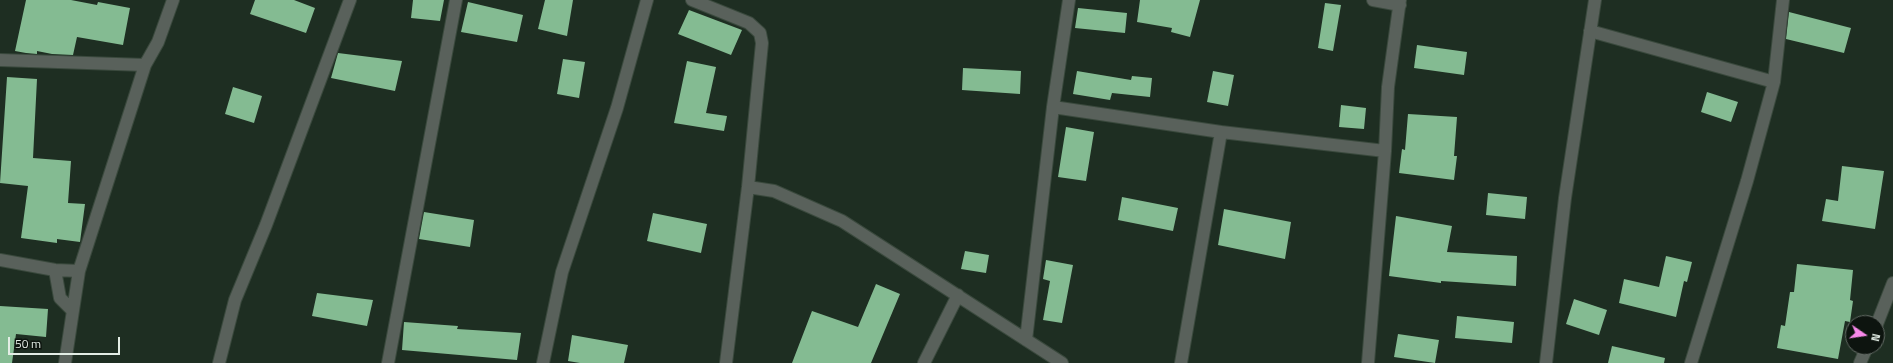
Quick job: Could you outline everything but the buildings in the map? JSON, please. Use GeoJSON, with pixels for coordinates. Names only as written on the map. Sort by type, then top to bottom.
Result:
{"type":"FeatureCollection","features":[{"type":"Feature","properties":{"kind":"street"},"geometry":{"type":"LineString","coordinates":[[65,363],[79,271],[145,65],[158,42],[173,0]]}},
{"type":"Feature","properties":{"kind":"street"},"geometry":{"type":"LineString","coordinates":[[219,363],[236,300],[266,226],[350,0]]}},
{"type":"Feature","properties":{"kind":"street"},"geometry":{"type":"LineString","coordinates":[[388,363],[456,0]]}},
{"type":"Feature","properties":{"kind":"street"},"geometry":{"type":"LineString","coordinates":[[544,363],[562,272],[617,108],[647,0]]}},
{"type":"Feature","properties":{"kind":"street"},"geometry":{"type":"LineString","coordinates":[[692,0],[749,23],[760,33],[762,44],[748,187],[726,363]]}},
{"type":"Feature","properties":{"kind":"street"},"geometry":{"type":"LineString","coordinates":[[1026,340],[1053,107],[1069,0]]}},
{"type":"Feature","properties":{"kind":"street"},"geometry":{"type":"LineString","coordinates":[[1368,363],[1385,151],[1388,87],[1400,2],[1373,0]]}},
{"type":"Feature","properties":{"kind":"street"},"geometry":{"type":"LineString","coordinates":[[1546,363],[1565,198],[1595,0]]}},
{"type":"Feature","properties":{"kind":"street"},"geometry":{"type":"LineString","coordinates":[[1691,363],[1747,181],[1774,82],[1783,0]]}},
{"type":"Feature","properties":{"kind":"street"},"geometry":{"type":"LineString","coordinates":[[1590,31],[1774,82]]}},
{"type":"Feature","properties":{"kind":"street"},"geometry":{"type":"LineString","coordinates":[[0,60],[145,65]]}},
{"type":"Feature","properties":{"kind":"street"},"geometry":{"type":"LineString","coordinates":[[1053,107],[1221,132],[1385,151]]}},
{"type":"Feature","properties":{"kind":"street"},"geometry":{"type":"LineString","coordinates":[[1181,363],[1221,132]]}},
{"type":"Feature","properties":{"kind":"street"},"geometry":{"type":"LineString","coordinates":[[748,187],[774,191],[842,221],[1062,363]]}},
{"type":"Feature","properties":{"kind":"street"},"geometry":{"type":"LineString","coordinates":[[0,260],[55,270],[79,271]]}},
{"type":"Feature","properties":{"kind":"street"},"geometry":{"type":"LineString","coordinates":[[55,270],[60,298],[72,310]]}},
{"type":"Feature","properties":{"kind":"street"},"geometry":{"type":"LineString","coordinates":[[1881,315],[1893,283]]}},
{"type":"Feature","properties":{"kind":"street"},"geometry":{"type":"LineString","coordinates":[[924,363],[958,295]]}}]}
